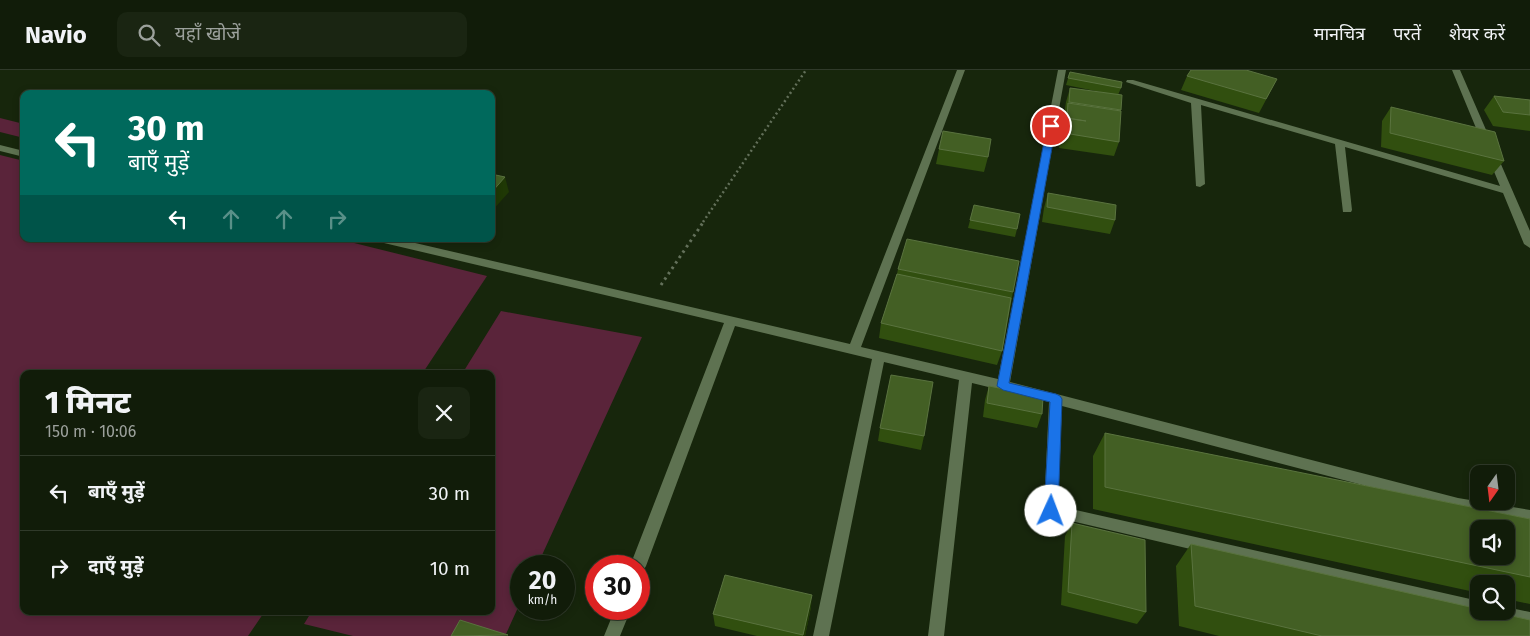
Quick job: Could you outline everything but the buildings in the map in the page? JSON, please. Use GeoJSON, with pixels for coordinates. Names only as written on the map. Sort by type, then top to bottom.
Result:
{"type":"FeatureCollection","features":[{"type":"Feature","properties":{"kind":"street"},"geometry":{"type":"LineString","coordinates":[[854,349],[961,70]]}},
{"type":"Feature","properties":{"kind":"street"},"geometry":{"type":"LineString","coordinates":[[1003,386],[1062,70]]}},
{"type":"Feature","properties":{"kind":"street"},"geometry":{"type":"LineString","coordinates":[[1456,70],[1530,244]]}},
{"type":"Feature","properties":{"kind":"street"},"geometry":{"type":"LineString","coordinates":[[1130,82],[1507,191]]}},
{"type":"Feature","properties":{"kind":"street"},"geometry":{"type":"LineString","coordinates":[[1196,101],[1200,184]]}},
{"type":"Feature","properties":{"kind":"street"},"geometry":{"type":"LineString","coordinates":[[1340,143],[1347,210]]}},
{"type":"Feature","properties":{"kind":"street"},"geometry":{"type":"LineString","coordinates":[[0,148],[20,153]]}},
{"type":"Feature","properties":{"kind":"street"},"geometry":{"type":"LineString","coordinates":[[397,242],[854,349],[1056,399],[1458,504],[1530,516]]}},
{"type":"Feature","properties":{"kind":"street"},"geometry":{"type":"LineString","coordinates":[[642,555],[731,320]]}},
{"type":"Feature","properties":{"kind":"street"},"geometry":{"type":"LineString","coordinates":[[821,636],[879,356]]}},
{"type":"Feature","properties":{"kind":"street"},"geometry":{"type":"LineString","coordinates":[[936,636],[966,377]]}},
{"type":"Feature","properties":{"kind":"street"},"geometry":{"type":"LineString","coordinates":[[1056,399],[1051,511],[1470,607]]}},
{"type":"Feature","properties":{"kind":"street"},"geometry":{"type":"LineString","coordinates":[[1515,617],[1530,620]]}},
{"type":"Feature","properties":{"kind":"street"},"geometry":{"type":"LineString","coordinates":[[612,636],[618,620]]}},
{"type":"Feature","properties":{"kind":"path"},"geometry":{"type":"LineString","coordinates":[[652,302],[670,271],[806,70]]}},
{"type":"Feature","properties":{"kind":"shaded area"},"geometry":{"type":"Polygon","coordinates":[[[0,118],[20,123],[20,137],[0,132],[0,118]]]}},
{"type":"Feature","properties":{"kind":"shaded area"},"geometry":{"type":"Polygon","coordinates":[[[0,155],[20,160],[20,242],[350,242],[487,276],[425,370],[20,370],[20,615],[262,615],[248,636],[0,636],[0,155]]]}},
{"type":"Feature","properties":{"kind":"shaded area"},"geometry":{"type":"Polygon","coordinates":[[[501,311],[642,337],[542,555],[510,555],[510,620],[512,620],[506,634],[460,623],[453,636],[353,636],[304,624],[310,615],[495,615],[495,370],[464,370],[501,311]]]}},
{"type":"Feature","properties":{"kind":"route"},"geometry":{"type":"LineString","coordinates":[[1051,126],[1003,386],[1056,399],[1051,511]]}}]}
